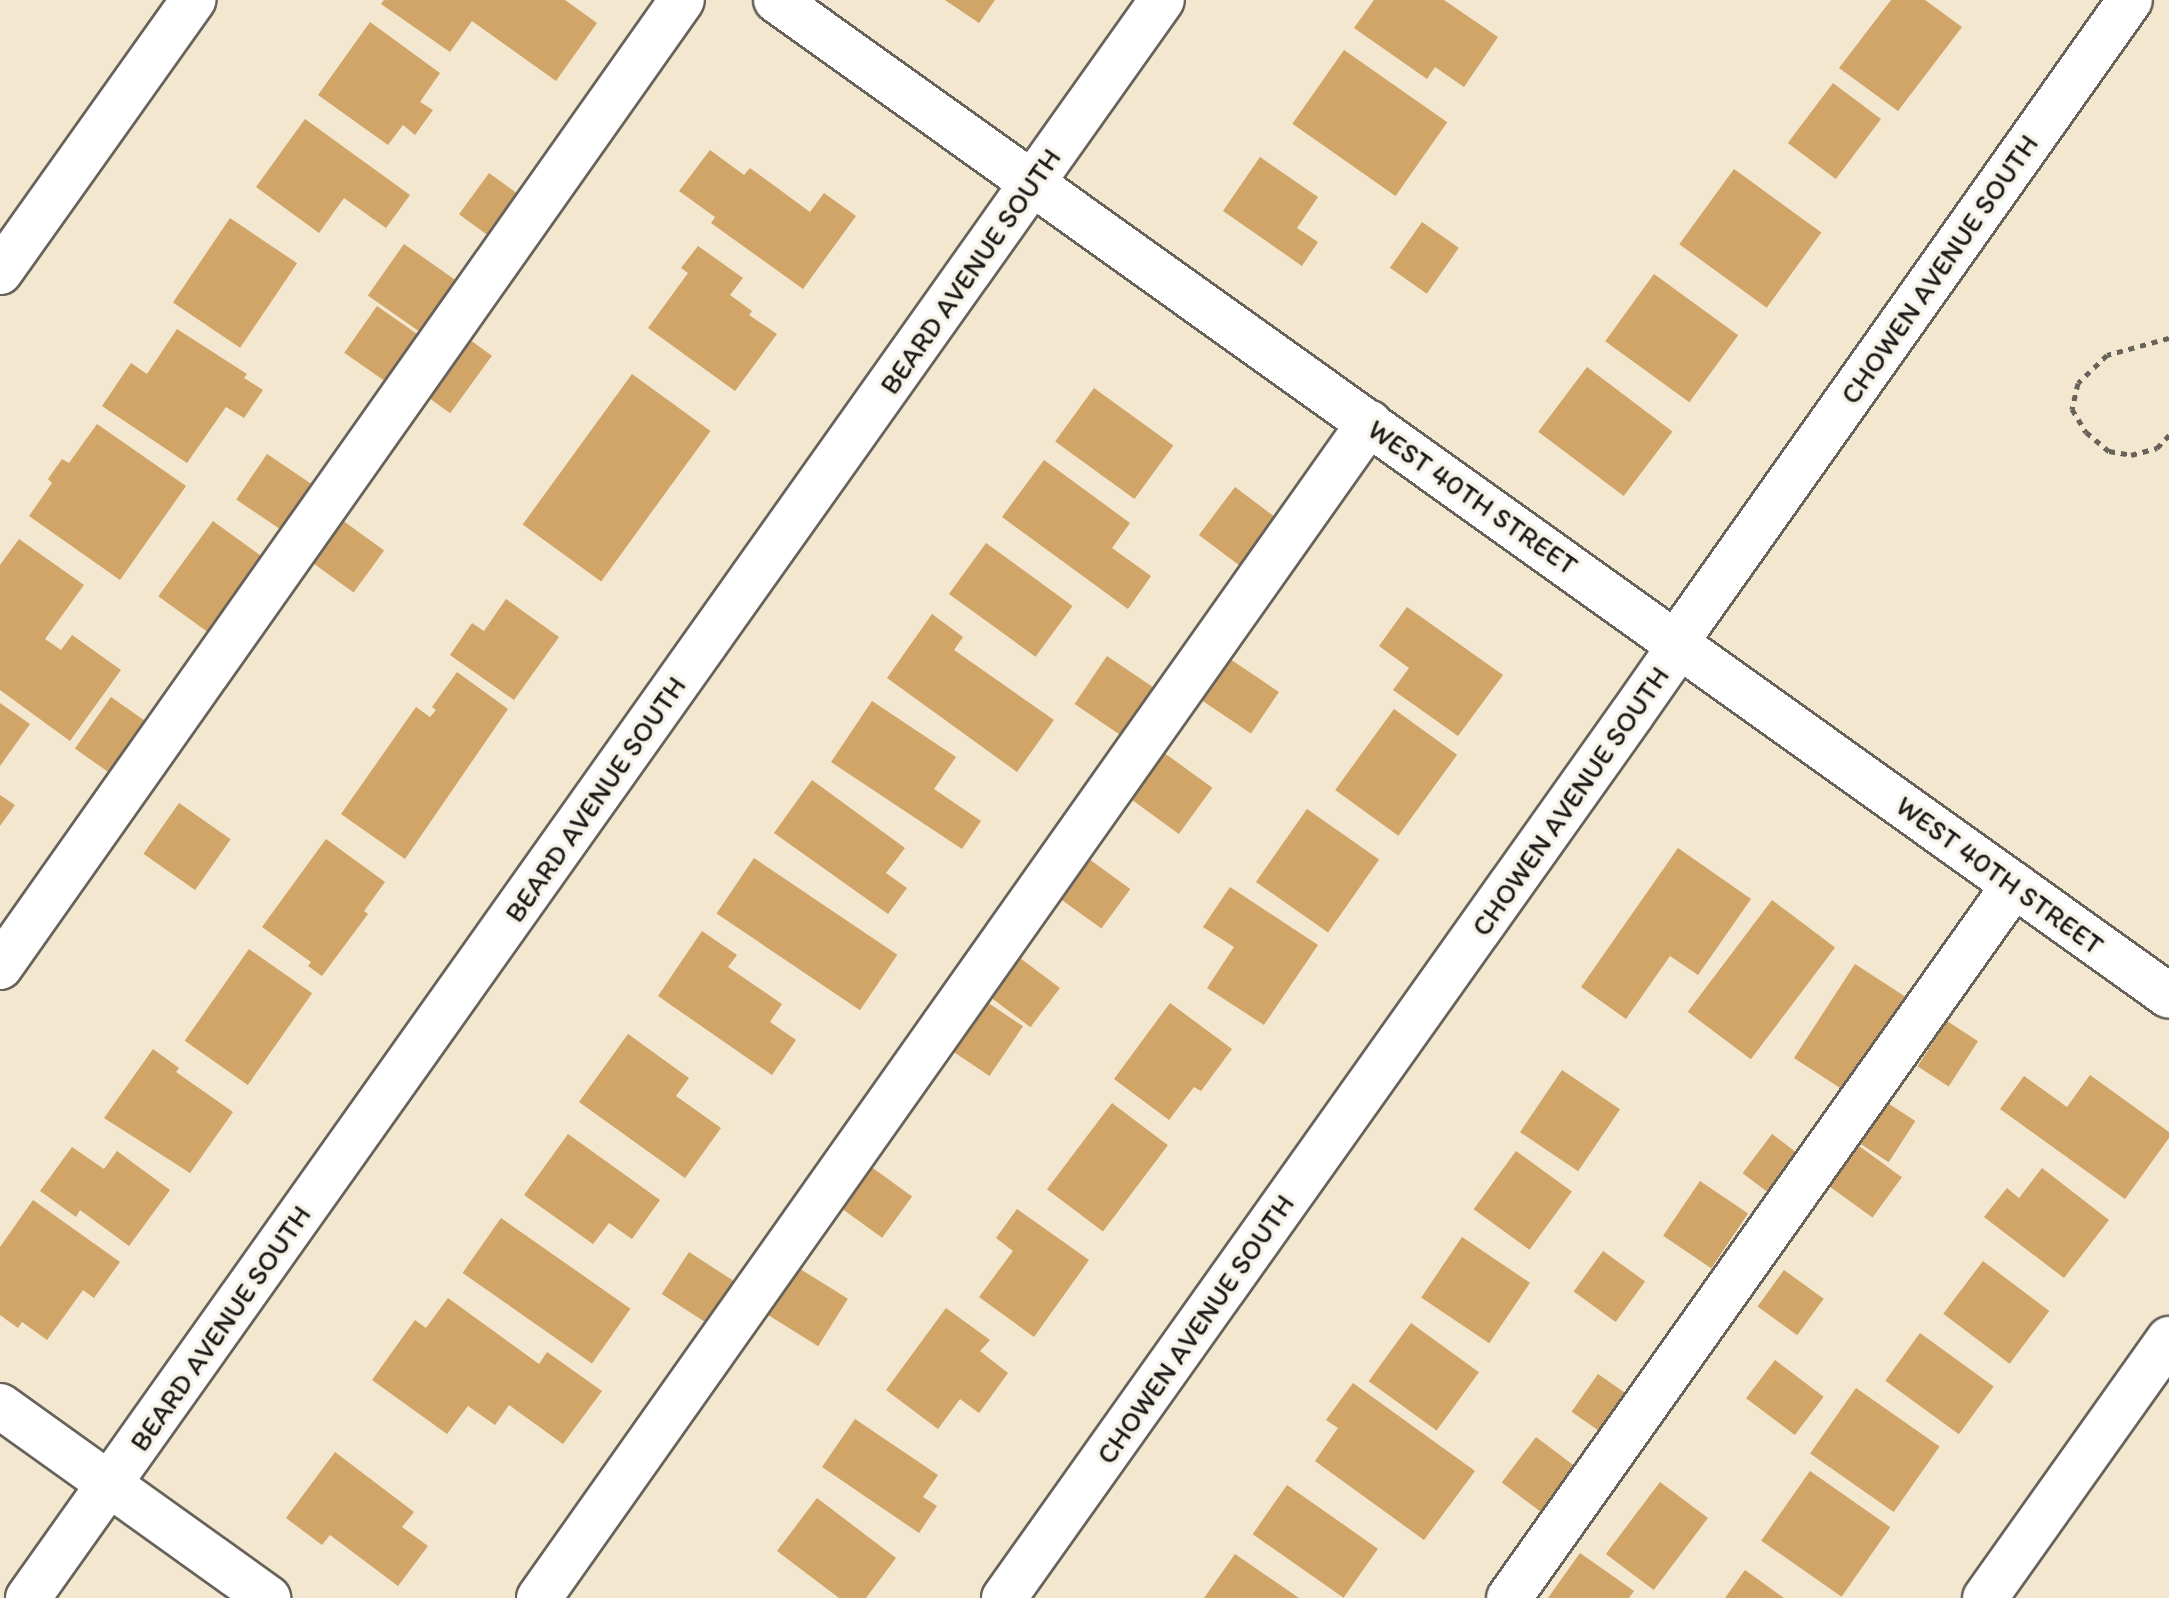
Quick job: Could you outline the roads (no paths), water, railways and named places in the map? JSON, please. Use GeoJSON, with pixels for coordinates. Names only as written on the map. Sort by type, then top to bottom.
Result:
{"type":"FeatureCollection","features":[{"type":"Feature","properties":{"kind":"street"},"geometry":{"type":"LineString","coordinates":[[0,272],[193,0]]}},
{"type":"Feature","properties":{"kind":"street"},"geometry":{"type":"LineString","coordinates":[[0,967],[682,0]]}},
{"type":"Feature","properties":{"kind":"street","name":"WEST 40TH STREET"},"geometry":{"type":"LineString","coordinates":[[776,0],[2169,996]]}},
{"type":"Feature","properties":{"kind":"street","name":"BEARD AVENUE SOUTH"},"geometry":{"type":"LineString","coordinates":[[28,1598],[1162,0]]}},
{"type":"Feature","properties":{"kind":"street","name":"CHOWEN AVENUE SOUTH"},"geometry":{"type":"LineString","coordinates":[[1004,1598],[1632,714],[1671,658],[1676,642],[2130,0]]}},
{"type":"Feature","properties":{"kind":"street"},"geometry":{"type":"LineString","coordinates":[[539,1598],[1369,423]]}},
{"type":"Feature","properties":{"kind":"street"},"geometry":{"type":"LineString","coordinates":[[1509,1598],[2014,885]]}},
{"type":"Feature","properties":{"kind":"street"},"geometry":{"type":"LineString","coordinates":[[1985,1598],[2169,1339]]}},
{"type":"Feature","properties":{"kind":"street"},"geometry":{"type":"LineString","coordinates":[[0,1406],[268,1598]]}}]}
